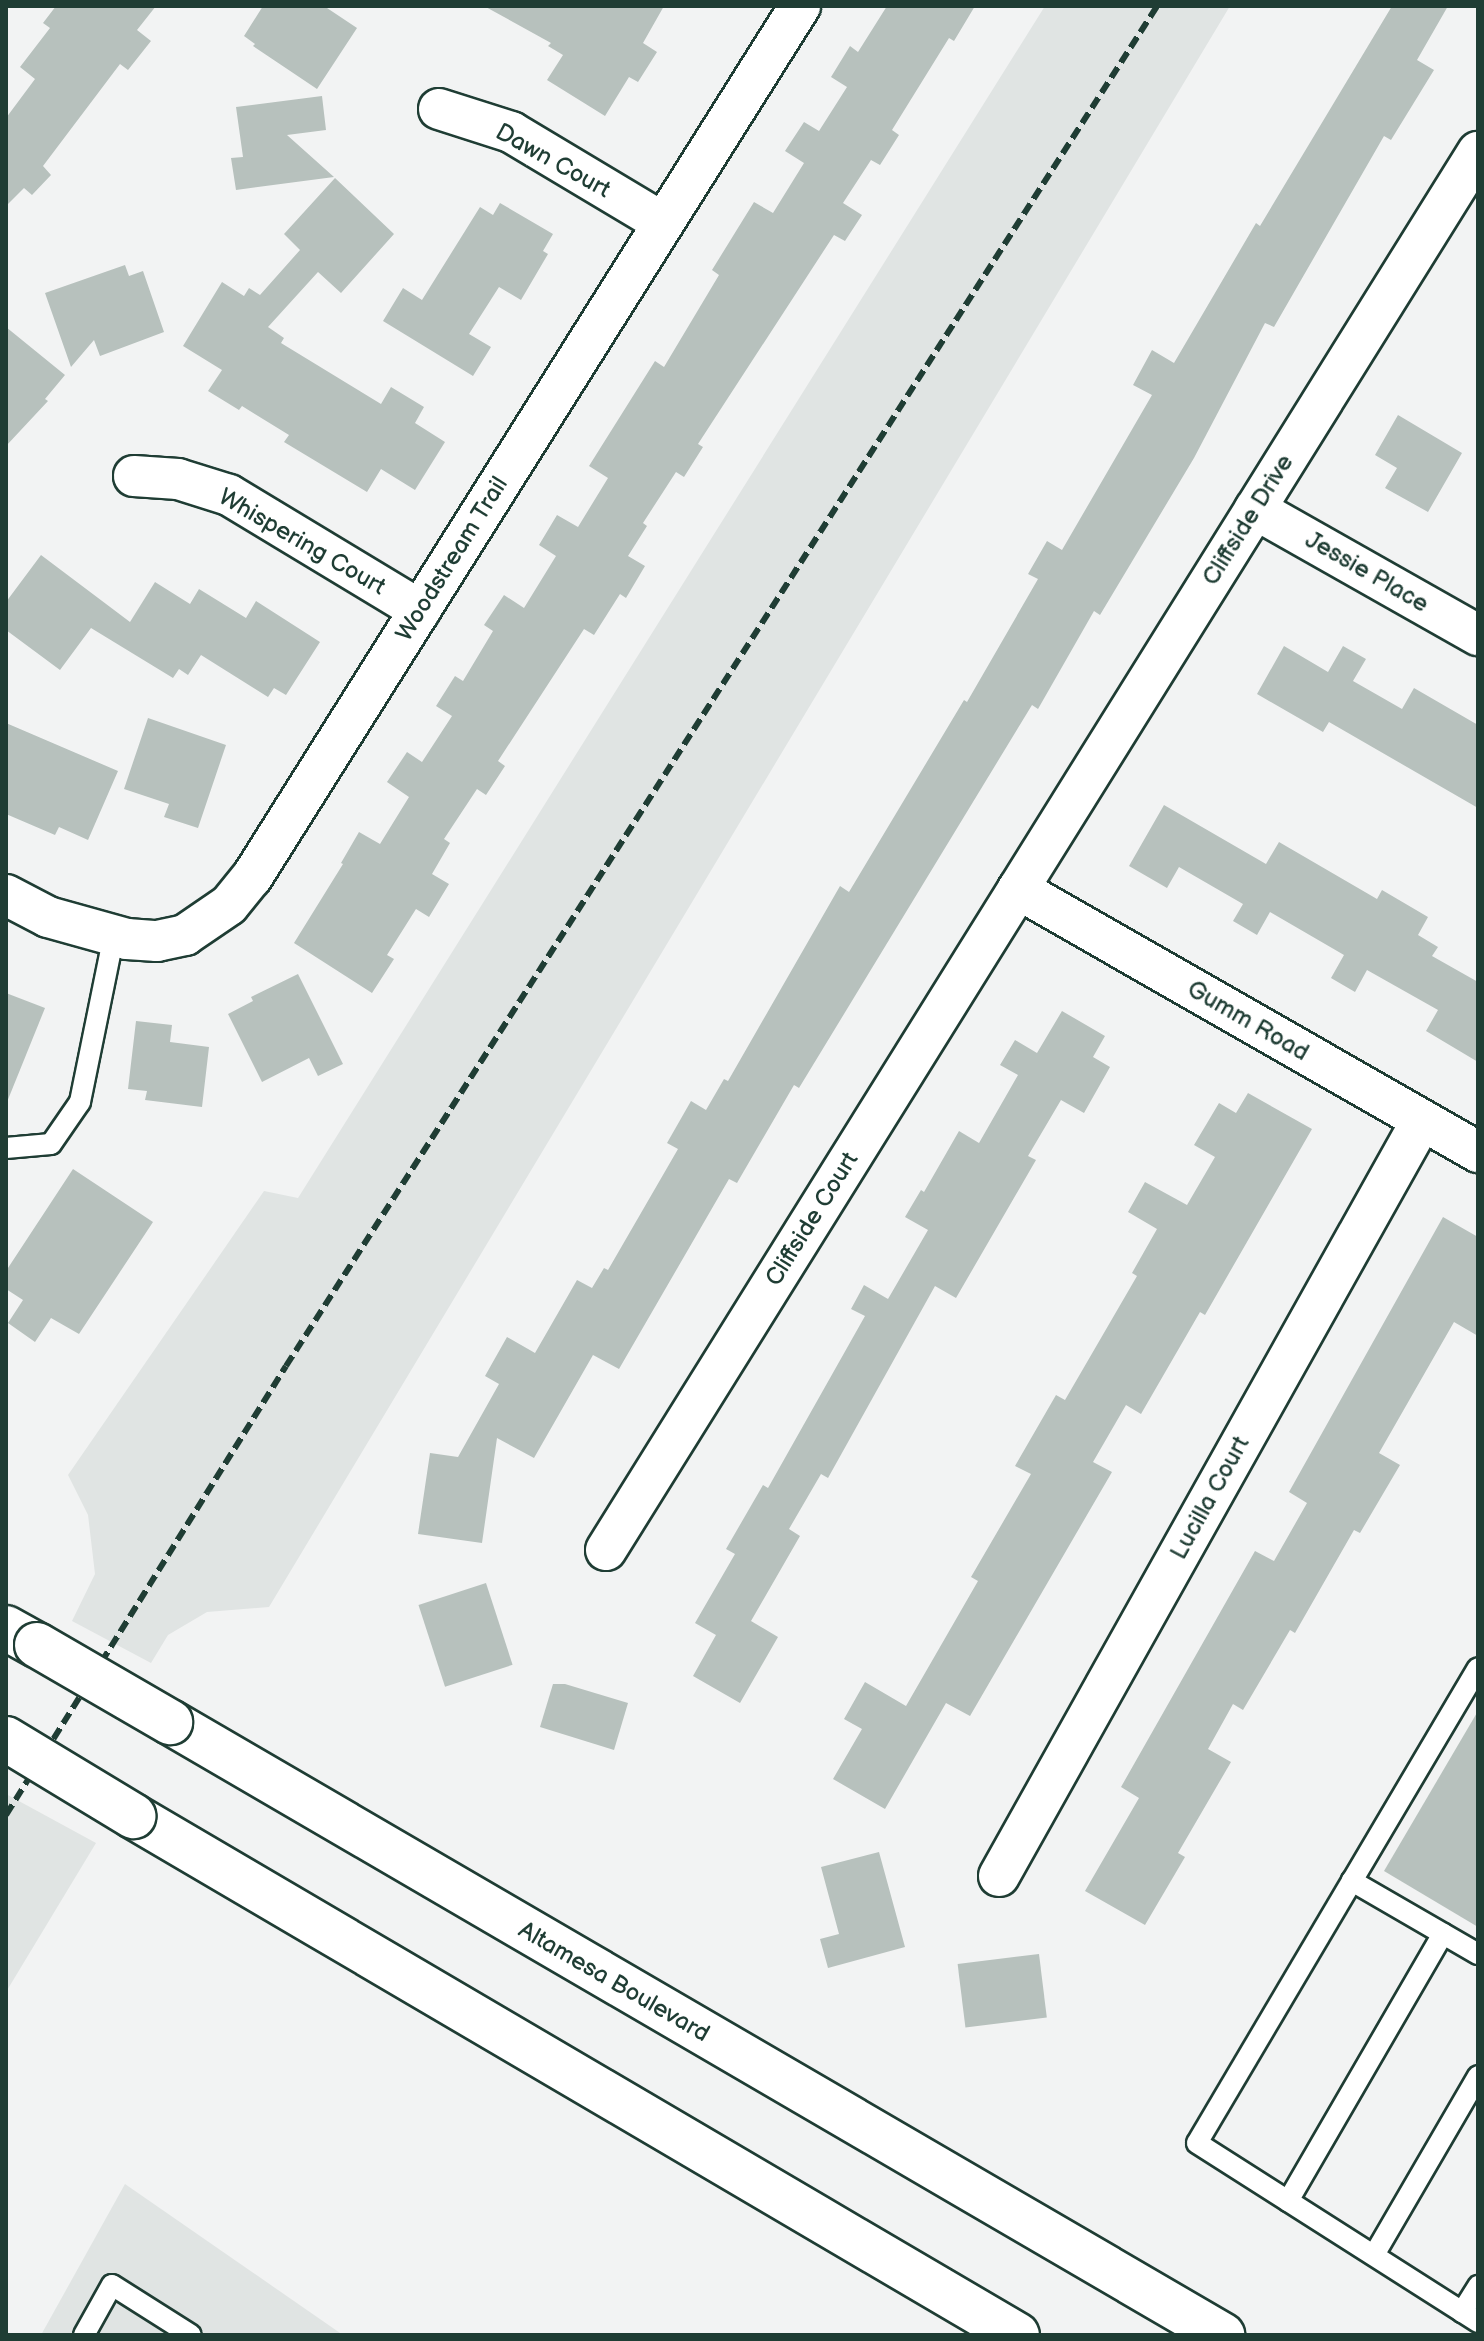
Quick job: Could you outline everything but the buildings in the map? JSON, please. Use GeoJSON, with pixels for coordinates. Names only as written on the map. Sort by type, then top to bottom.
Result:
{"type":"FeatureCollection","features":[{"type":"Feature","properties":{"kind":"main road","name":"Altamesa Boulevard"},"geometry":{"type":"LineString","coordinates":[[21,1636],[1222,2335]]}},
{"type":"Feature","properties":{"kind":"main road"},"geometry":{"type":"LineString","coordinates":[[6,1739],[1017,2335]]}},
{"type":"Feature","properties":{"kind":"street","name":"Woodstream Trail"},"geometry":{"type":"LineString","coordinates":[[6,895],[48,917],[114,935],[157,941],[185,935],[229,905],[252,877],[800,6]]}},
{"type":"Feature","properties":{"kind":"street","name":"Dawn Court"},"geometry":{"type":"LineString","coordinates":[[439,109],[511,132],[663,223]]}},
{"type":"Feature","properties":{"kind":"street","name":"Cliffside Drive"},"geometry":{"type":"LineString","coordinates":[[1018,889],[1478,152]]}},
{"type":"Feature","properties":{"kind":"street","name":"Whispering Court"},"geometry":{"type":"LineString","coordinates":[[134,476],[178,479],[229,495],[420,610]]}},
{"type":"Feature","properties":{"kind":"street","name":"Jessie Place"},"geometry":{"type":"LineString","coordinates":[[1255,509],[1478,635]]}},
{"type":"Feature","properties":{"kind":"street","name":"Gumm Road"},"geometry":{"type":"LineString","coordinates":[[1018,889],[1478,1152]]}},
{"type":"Feature","properties":{"kind":"street","name":"Cliffside Court"},"geometry":{"type":"LineString","coordinates":[[606,1550],[1018,889]]}},
{"type":"Feature","properties":{"kind":"street","name":"Lucilla Court"},"geometry":{"type":"LineString","coordinates":[[999,1876],[1422,1120]]}},
{"type":"Feature","properties":{"kind":"lane"},"geometry":{"type":"LineString","coordinates":[[6,1148],[51,1144],[80,1102],[114,935]]}},
{"type":"Feature","properties":{"kind":"lane"},"geometry":{"type":"LineString","coordinates":[[1478,1668],[1197,2143],[1470,2317],[1478,2286]]}},
{"type":"Feature","properties":{"kind":"lane"},"geometry":{"type":"LineString","coordinates":[[1352,1881],[1478,1954]]}},
{"type":"Feature","properties":{"kind":"lane"},"geometry":{"type":"LineString","coordinates":[[1288,2201],[1443,1934]]}},
{"type":"Feature","properties":{"kind":"lane"},"geometry":{"type":"LineString","coordinates":[[1374,2255],[1478,2076]]}},
{"type":"Feature","properties":{"kind":"lane"},"geometry":{"type":"LineString","coordinates":[[84,2335],[112,2285],[191,2335]]}},
{"type":"Feature","properties":{"kind":"shaded area"},"geometry":{"type":"Polygon","coordinates":[[[1045,6],[1230,6],[269,1607],[207,1612],[168,1635],[151,1663],[72,1621],[95,1574],[88,1515],[68,1475],[264,1191],[298,1198],[1045,6]]]}},
{"type":"Feature","properties":{"kind":"shaded area"},"geometry":{"type":"Polygon","coordinates":[[[6,1794],[96,1843],[6,1992],[6,1794]]]}},
{"type":"Feature","properties":{"kind":"shaded area"},"geometry":{"type":"Polygon","coordinates":[[[125,2184],[343,2335],[41,2335],[125,2184]]]}},
{"type":"Feature","properties":{"kind":"railway"},"geometry":{"type":"LineString","coordinates":[[6,1815],[286,1366],[1157,6]]}}]}
